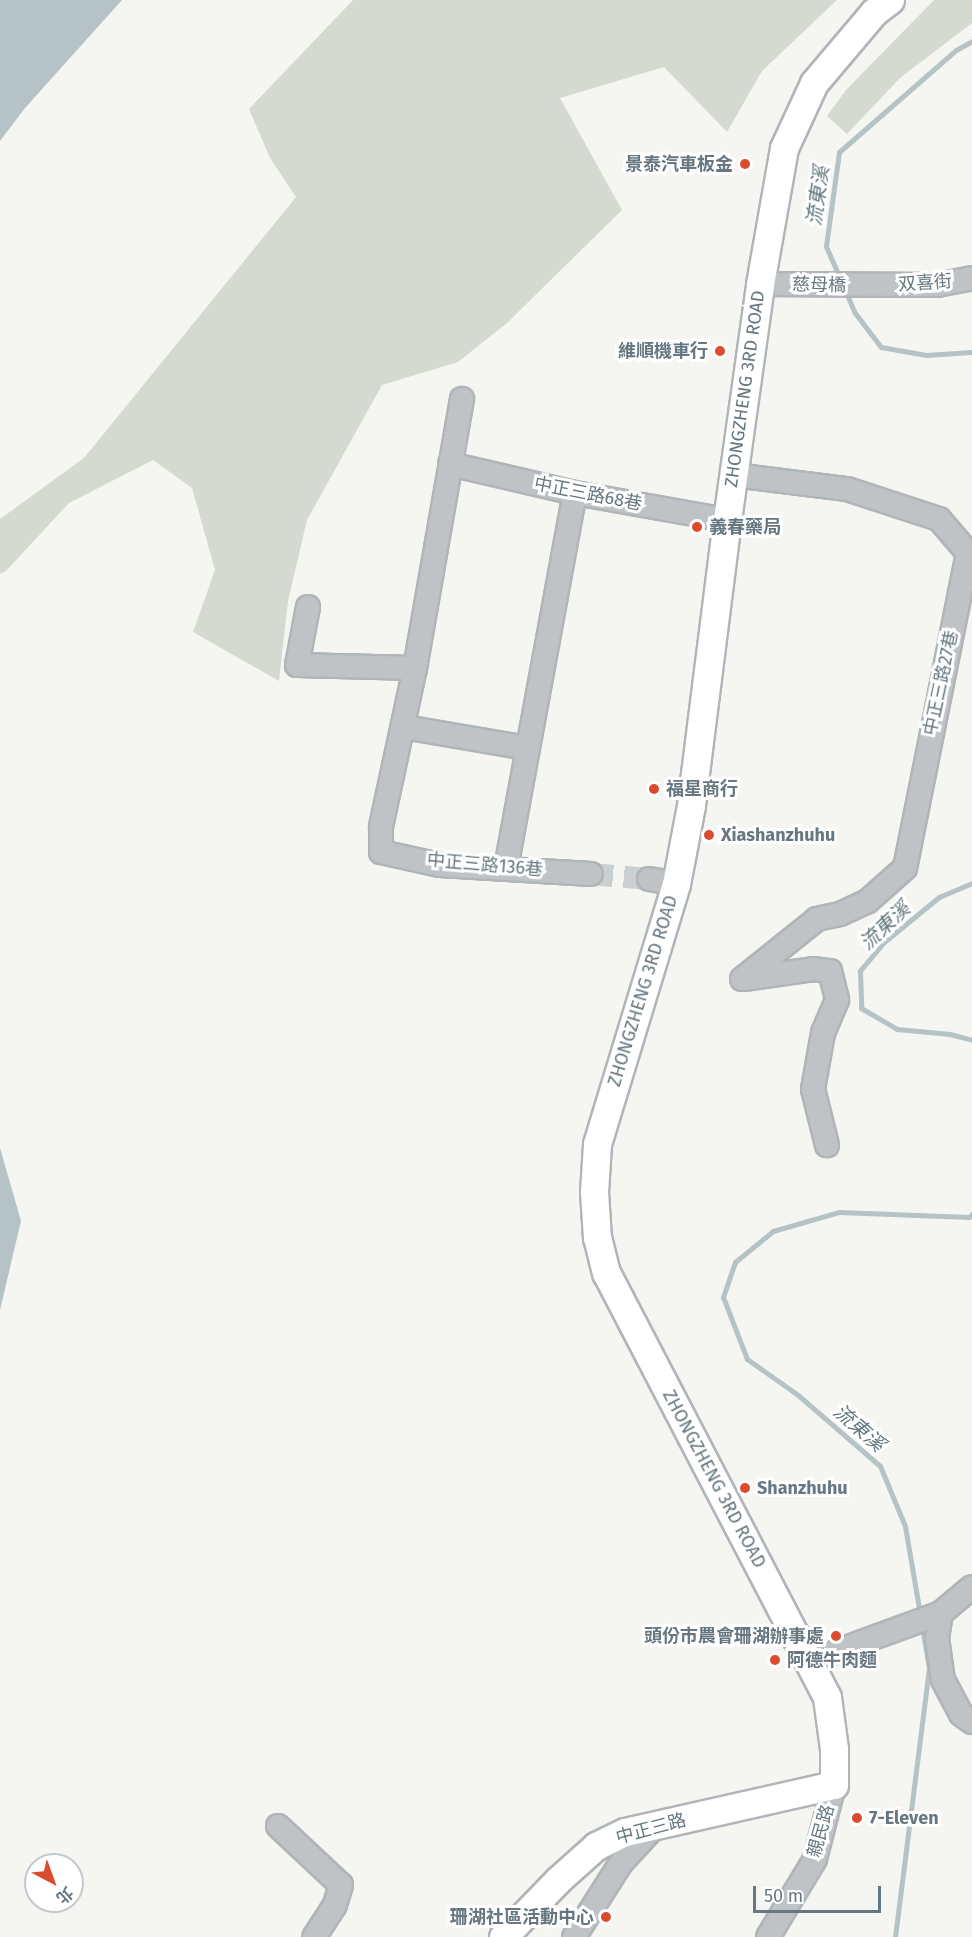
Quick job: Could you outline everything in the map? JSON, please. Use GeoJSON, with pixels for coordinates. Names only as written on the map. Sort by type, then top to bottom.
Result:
{"type":"FeatureCollection","features":[{"type":"Feature","properties":{"kind":"main road","name":"ZHONGZHENG 3RD ROAD"},"geometry":{"type":"LineString","coordinates":[[834,1785],[834,1749],[827,1697],[606,1273],[597,1238],[594,1192],[597,1144],[676,884],[691,805],[760,284],[784,148],[814,83],[874,12],[890,0]]}},
{"type":"Feature","properties":{"kind":"main road","name":"中正三路"},"geometry":{"type":"LineString","coordinates":[[503,1937],[558,1880],[596,1846],[625,1832],[834,1785]]}},
{"type":"Feature","properties":{"kind":"street","name":"双喜街"},"geometry":{"type":"LineString","coordinates":[[878,286],[937,285],[972,278]]}},
{"type":"Feature","properties":{"kind":"street","name":"慈母橋"},"geometry":{"type":"LineString","coordinates":[[760,284],[878,286]]}},
{"type":"Feature","properties":{"kind":"street"},"geometry":{"type":"LineString","coordinates":[[462,399],[404,726],[527,748]]}},
{"type":"Feature","properties":{"kind":"street","name":"中正三路68巷"},"geometry":{"type":"LineString","coordinates":[[450,464],[575,492],[727,520]]}},
{"type":"Feature","properties":{"kind":"street","name":"中正三路27巷"},"geometry":{"type":"LineString","coordinates":[[734,475],[847,489],[939,519],[970,555],[905,868],[868,901],[840,914],[817,919],[742,979],[813,969],[830,971],[837,1000],[823,1033],[813,1089],[827,1145]]}},
{"type":"Feature","properties":{"kind":"street"},"geometry":{"type":"LineString","coordinates":[[506,868],[575,492]]}},
{"type":"Feature","properties":{"kind":"street"},"geometry":{"type":"LineString","coordinates":[[308,607],[297,665],[414,668]]}},
{"type":"Feature","properties":{"kind":"street","name":"中正三路136巷"},"geometry":{"type":"LineString","coordinates":[[404,726],[381,827],[381,852],[440,864],[591,874]]}},
{"type":"Feature","properties":{"kind":"street"},"geometry":{"type":"LineString","coordinates":[[649,879],[676,884]]}},
{"type":"Feature","properties":{"kind":"street"},"geometry":{"type":"LineString","coordinates":[[810,1661],[941,1613],[972,1587]]}},
{"type":"Feature","properties":{"kind":"street"},"geometry":{"type":"LineString","coordinates":[[941,1613],[937,1638],[943,1680],[961,1714],[972,1722]]}},
{"type":"Feature","properties":{"kind":"street","name":"親民路"},"geometry":{"type":"LineString","coordinates":[[768,1937],[815,1859],[834,1785]]}},
{"type":"Feature","properties":{"kind":"street"},"geometry":{"type":"LineString","coordinates":[[278,1826],[341,1885],[335,1905],[314,1937]]}},
{"type":"Feature","properties":{"kind":"street"},"geometry":{"type":"LineString","coordinates":[[574,1937],[621,1863],[655,1826]]}},
{"type":"Feature","properties":{"kind":"shaded area"},"geometry":{"type":"Polygon","coordinates":[[[0,0],[122,0],[25,108],[0,141],[0,0]]]}},
{"type":"Feature","properties":{"kind":"shaded area"},"geometry":{"type":"Polygon","coordinates":[[[353,0],[837,0],[762,71],[727,132],[664,67],[560,98],[622,210],[507,323],[458,362],[382,385],[307,520],[288,601],[279,681],[193,632],[215,570],[192,488],[153,460],[69,503],[6,571],[0,574],[0,519],[84,458],[296,197],[270,158],[249,109],[353,0]]]}},
{"type":"Feature","properties":{"kind":"shaded area"},"geometry":{"type":"Polygon","coordinates":[[[934,0],[972,0],[972,23],[900,78],[847,134],[827,116],[846,90],[934,0]]]}},
{"type":"Feature","properties":{"kind":"shaded area"},"geometry":{"type":"Polygon","coordinates":[[[0,1148],[21,1221],[0,1310],[0,1148]]]}},
{"type":"Feature","properties":{"kind":"waterway","name":"流東溪"},"geometry":{"type":"LineString","coordinates":[[840,278],[826,246],[839,152],[956,50],[972,41]]}},
{"type":"Feature","properties":{"kind":"waterway","name":"流東溪"},"geometry":{"type":"LineString","coordinates":[[845,290],[855,313],[881,347],[926,355],[972,352]]}},
{"type":"Feature","properties":{"kind":"waterway","name":"流東溪"},"geometry":{"type":"LineString","coordinates":[[972,883],[939,897],[884,942],[860,971],[861,1008],[897,1029],[950,1034],[972,1040]]}},
{"type":"Feature","properties":{"kind":"waterway","name":"流東溪"},"geometry":{"type":"LineString","coordinates":[[920,1614],[905,1526],[880,1466],[798,1395],[747,1359],[723,1297],[735,1262],[773,1231],[839,1212],[969,1217],[972,1214]]}},
{"type":"Feature","properties":{"kind":"waterway","name":"流東溪"},"geometry":{"type":"LineString","coordinates":[[895,1937],[929,1668],[922,1627]]}},
{"type":"Feature","properties":{"kind":"tunnel"},"geometry":{"type":"LineString","coordinates":[[591,874],[649,879]]}},
{"type":"Feature","properties":{"kind":"place","name":"景泰汽車板金"},"geometry":{"type":"Point","coordinates":[745,164]}},
{"type":"Feature","properties":{"kind":"place","name":"維順機車行"},"geometry":{"type":"Point","coordinates":[720,351]}},
{"type":"Feature","properties":{"kind":"place","name":"義春藥局"},"geometry":{"type":"Point","coordinates":[697,527]}},
{"type":"Feature","properties":{"kind":"place","name":"福星商行"},"geometry":{"type":"Point","coordinates":[654,789]}},
{"type":"Feature","properties":{"kind":"place","name":"Xiashanzhuhu"},"geometry":{"type":"Point","coordinates":[709,835]}},
{"type":"Feature","properties":{"kind":"place","name":"Shanzhuhu"},"geometry":{"type":"Point","coordinates":[745,1488]}},
{"type":"Feature","properties":{"kind":"place","name":"頭份市農會珊湖辦事處"},"geometry":{"type":"Point","coordinates":[836,1636]}},
{"type":"Feature","properties":{"kind":"place","name":"阿德牛肉麵"},"geometry":{"type":"Point","coordinates":[775,1660]}},
{"type":"Feature","properties":{"kind":"place","name":"7-Eleven"},"geometry":{"type":"Point","coordinates":[857,1818]}},
{"type":"Feature","properties":{"kind":"place","name":"珊湖社區活動中心"},"geometry":{"type":"Point","coordinates":[606,1917]}}]}
